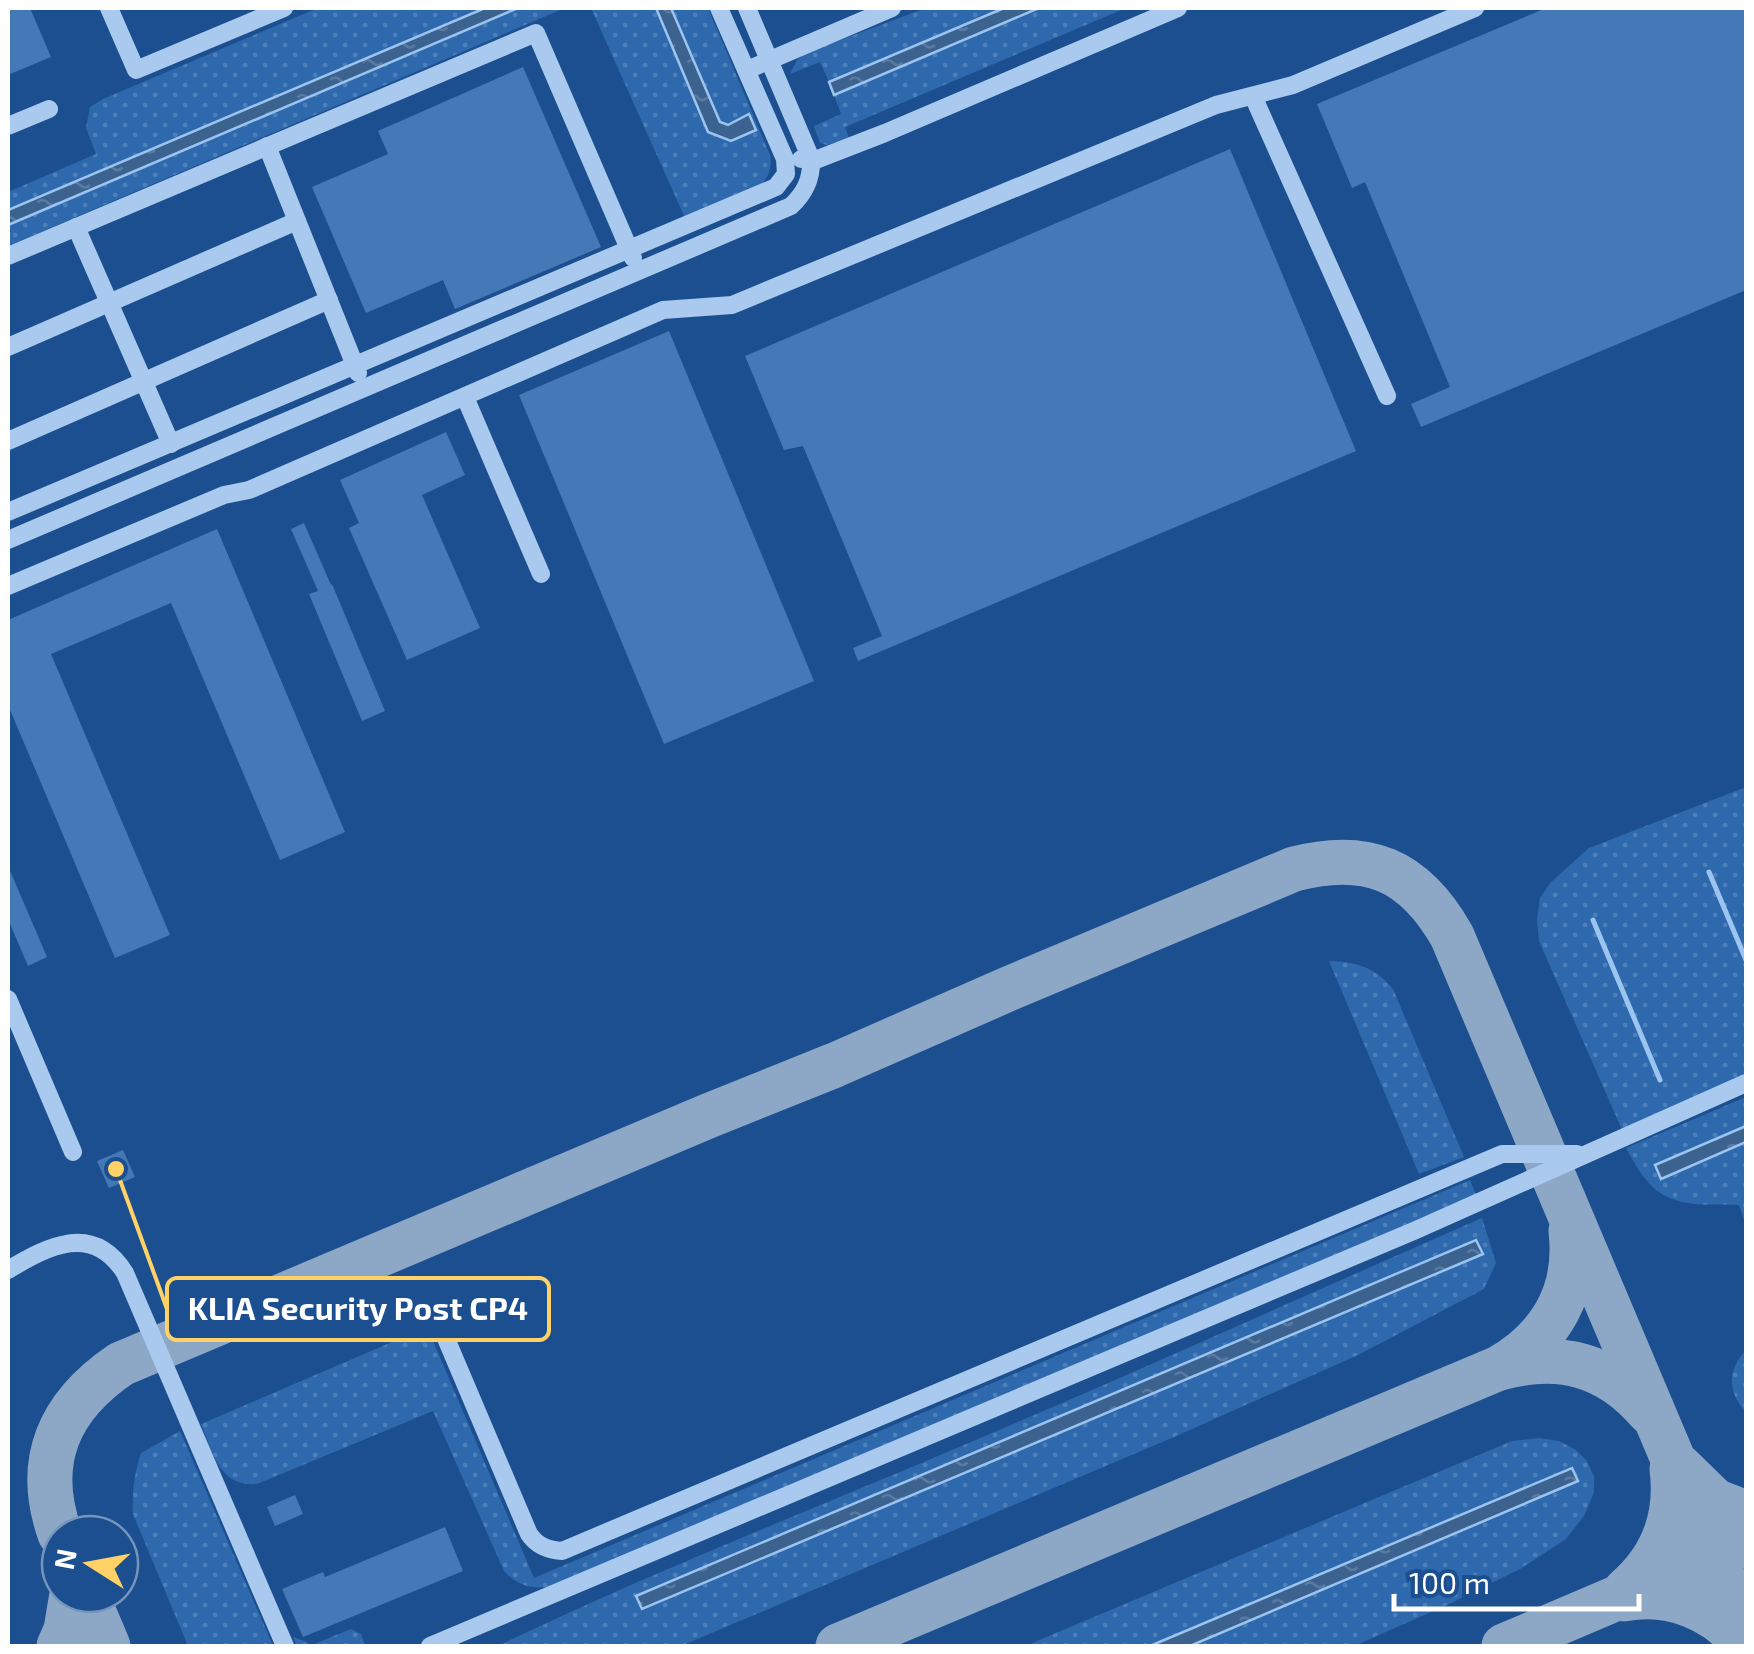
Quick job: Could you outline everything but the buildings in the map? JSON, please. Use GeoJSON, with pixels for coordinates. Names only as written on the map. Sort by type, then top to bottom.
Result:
{"type":"FeatureCollection","features":[{"type":"Feature","properties":{"kind":"lane"},"geometry":{"type":"LineString","coordinates":[[109,8],[136,70],[282,8]]}},
{"type":"Feature","properties":{"kind":"lane"},"geometry":{"type":"LineString","coordinates":[[8,489],[12,511],[776,187],[786,174],[782,151],[722,13],[747,8],[811,159],[812,170],[804,192],[790,206],[8,540]]}},
{"type":"Feature","properties":{"kind":"lane"},"geometry":{"type":"LineString","coordinates":[[748,70],[892,8]]}},
{"type":"Feature","properties":{"kind":"lane"},"geometry":{"type":"LineString","coordinates":[[782,151],[818,160],[1178,8]]}},
{"type":"Feature","properties":{"kind":"lane"},"geometry":{"type":"LineString","coordinates":[[8,586],[224,495],[249,490],[663,310],[732,305],[1216,105],[1293,86],[1476,8]]}},
{"type":"Feature","properties":{"kind":"lane"},"geometry":{"type":"LineString","coordinates":[[8,256],[536,33],[639,272]]}},
{"type":"Feature","properties":{"kind":"lane"},"geometry":{"type":"LineString","coordinates":[[1253,96],[1386,396]]}},
{"type":"Feature","properties":{"kind":"lane"},"geometry":{"type":"LineString","coordinates":[[8,126],[49,109]]}},
{"type":"Feature","properties":{"kind":"lane"},"geometry":{"type":"LineString","coordinates":[[267,146],[364,388]]}},
{"type":"Feature","properties":{"kind":"lane"},"geometry":{"type":"LineString","coordinates":[[8,347],[297,220]]}},
{"type":"Feature","properties":{"kind":"lane"},"geometry":{"type":"LineString","coordinates":[[76,227],[171,444]]}},
{"type":"Feature","properties":{"kind":"lane"},"geometry":{"type":"LineString","coordinates":[[8,441],[329,300]]}},
{"type":"Feature","properties":{"kind":"lane"},"geometry":{"type":"LineString","coordinates":[[465,396],[541,574]]}},
{"type":"Feature","properties":{"kind":"lane"},"geometry":{"type":"LineString","coordinates":[[8,998],[73,1152]]}},
{"type":"Feature","properties":{"kind":"lane"},"geometry":{"type":"LineString","coordinates":[[430,1646],[1380,1245],[1746,1083]]}},
{"type":"Feature","properties":{"kind":"lane"},"geometry":{"type":"LineString","coordinates":[[439,1322],[528,1534],[542,1546],[562,1551],[1502,1154],[1586,1154]]}},
{"type":"Feature","properties":{"kind":"lane"},"geometry":{"type":"LineString","coordinates":[[8,1270],[40,1251],[73,1242],[98,1248],[117,1261],[286,1646]]}},
{"type":"Feature","properties":{"kind":"shaded area"},"geometry":{"type":"Polygon","coordinates":[[[318,8],[485,8],[8,210],[8,192],[96,154],[86,128],[90,107],[318,8]]]}},
{"type":"Feature","properties":{"kind":"shaded area"},"geometry":{"type":"Polygon","coordinates":[[[518,8],[565,8],[8,246],[8,225],[518,8]]]}},
{"type":"Feature","properties":{"kind":"shaded area"},"geometry":{"type":"Polygon","coordinates":[[[591,8],[656,8],[708,131],[731,141],[749,114],[728,125],[720,122],[671,8],[708,8],[770,155],[770,170],[763,183],[685,218],[591,8]]]}},
{"type":"Feature","properties":{"kind":"shaded area"},"geometry":{"type":"Polygon","coordinates":[[[926,8],[1004,8],[829,82],[820,62],[790,74],[806,53],[926,8]]]}},
{"type":"Feature","properties":{"kind":"shaded area"},"geometry":{"type":"Polygon","coordinates":[[[1039,8],[1126,8],[845,127],[849,138],[827,145],[820,143],[814,126],[841,114],[834,95],[1039,8]]]}},
{"type":"Feature","properties":{"kind":"shaded area"},"geometry":{"type":"Polygon","coordinates":[[[1746,787],[1746,1079],[1623,1132],[1539,941],[1540,898],[1550,883],[1589,848],[1746,787]]]}},
{"type":"Feature","properties":{"kind":"shaded area"},"geometry":{"type":"Polygon","coordinates":[[[1329,961],[1365,967],[1393,989],[1464,1157],[1419,1174],[1329,961]]]}},
{"type":"Feature","properties":{"kind":"shaded area"},"geometry":{"type":"Polygon","coordinates":[[[1746,1097],[1746,1126],[1655,1165],[1661,1178],[1746,1142],[1746,1226],[1739,1205],[1678,1201],[1657,1191],[1626,1148],[1746,1097]]]}},
{"type":"Feature","properties":{"kind":"shaded area"},"geometry":{"type":"Polygon","coordinates":[[[1470,1180],[1476,1195],[549,1587],[524,1585],[504,1571],[433,1411],[257,1484],[234,1480],[226,1474],[214,1457],[201,1424],[427,1327],[534,1578],[1470,1180]]]}},
{"type":"Feature","properties":{"kind":"shaded area"},"geometry":{"type":"Polygon","coordinates":[[[1482,1218],[1496,1263],[1484,1289],[1358,1355],[1174,1437],[681,1646],[501,1646],[657,1574],[1060,1404],[1482,1218]],[[1476,1240],[637,1597],[1482,1254],[1476,1240]]]}},
{"type":"Feature","properties":{"kind":"shaded area"},"geometry":{"type":"Polygon","coordinates":[[[1746,1350],[1746,1413],[1733,1389],[1732,1374],[1746,1350]]]}},
{"type":"Feature","properties":{"kind":"shaded area"},"geometry":{"type":"Polygon","coordinates":[[[180,1431],[273,1646],[188,1646],[140,1531],[140,1514],[133,1514],[134,1483],[141,1453],[180,1431]]]}},
{"type":"Feature","properties":{"kind":"shaded area"},"geometry":{"type":"Polygon","coordinates":[[[1512,1441],[1559,1441],[1576,1450],[1587,1461],[1594,1477],[1594,1492],[1584,1516],[1566,1539],[1520,1569],[1354,1646],[1025,1646],[1512,1441]]]}},
{"type":"Feature","properties":{"kind":"shaded area"},"geometry":{"type":"Polygon","coordinates":[[[351,1629],[361,1634],[365,1646],[309,1646],[351,1629]]]}},
{"type":"Feature","properties":{"kind":"shaded area"},"geometry":{"type":"Polygon","coordinates":[[[293,1637],[307,1642],[309,1646],[297,1646],[293,1637]]]}},
{"type":"Feature","properties":{"kind":"water"},"geometry":{"type":"Polygon","coordinates":[[[485,8],[518,8],[8,225],[8,210],[485,8]]]}},
{"type":"Feature","properties":{"kind":"water"},"geometry":{"type":"Polygon","coordinates":[[[656,8],[671,8],[720,122],[728,125],[749,114],[756,130],[731,141],[708,132],[656,8]]]}},
{"type":"Feature","properties":{"kind":"water"},"geometry":{"type":"Polygon","coordinates":[[[1004,8],[1039,8],[834,95],[829,82],[1004,8]]]}},
{"type":"Feature","properties":{"kind":"water"},"geometry":{"type":"Polygon","coordinates":[[[1746,1126],[1746,1142],[1661,1179],[1655,1165],[1746,1126]]]}},
{"type":"Feature","properties":{"kind":"water"},"geometry":{"type":"Polygon","coordinates":[[[1476,1240],[1483,1254],[642,1609],[636,1596],[1476,1240]]]}},
{"type":"Feature","properties":{"kind":"water"},"geometry":{"type":"Polygon","coordinates":[[[1572,1468],[1578,1481],[1190,1646],[1150,1646],[1572,1468]]]}},
{"type":"Feature","properties":{"kind":"waterway"},"geometry":{"type":"LineString","coordinates":[[1709,872],[1746,960]]}},
{"type":"Feature","properties":{"kind":"waterway"},"geometry":{"type":"LineString","coordinates":[[1593,920],[1660,1080]]}},
{"type":"Feature","properties":{"kind":"taxiway"},"geometry":{"type":"LineString","coordinates":[[55,1514],[50,1483],[58,1437],[82,1398],[121,1364],[1294,869],[1344,862],[1366,864],[1405,880],[1422,895],[1452,936],[1746,1632]]}},
{"type":"Feature","properties":{"kind":"taxiway"},"geometry":{"type":"LineString","coordinates":[[838,1646],[1499,1368],[1533,1343],[1557,1312],[1570,1274],[1571,1231]]}},
{"type":"Feature","properties":{"kind":"taxiway"},"geometry":{"type":"LineString","coordinates":[[1500,1368],[1543,1361],[1582,1366],[1617,1383],[1649,1412]]}},
{"type":"Feature","properties":{"kind":"taxiway"},"geometry":{"type":"LineString","coordinates":[[1679,1466],[1715,1501],[1746,1513]]}},
{"type":"Feature","properties":{"kind":"taxiway"},"geometry":{"type":"LineString","coordinates":[[1626,1590],[1650,1564],[1665,1536],[1673,1504],[1672,1469]]}},
{"type":"Feature","properties":{"kind":"taxiway"},"geometry":{"type":"LineString","coordinates":[[1504,1646],[1746,1543]]}},
{"type":"Feature","properties":{"kind":"taxiway"},"geometry":{"type":"LineString","coordinates":[[1624,1599],[1659,1597],[1691,1605],[1721,1622],[1746,1646]]}},
{"type":"Feature","properties":{"kind":"taxiway"},"geometry":{"type":"LineString","coordinates":[[59,1646],[69,1614]]}},
{"type":"Feature","properties":{"kind":"taxiway"},"geometry":{"type":"LineString","coordinates":[[94,1614],[108,1646]]}},
{"type":"Feature","properties":{"kind":"place","name":"KLIA Security Post CP4"},"geometry":{"type":"Point","coordinates":[116,1169]}}]}
